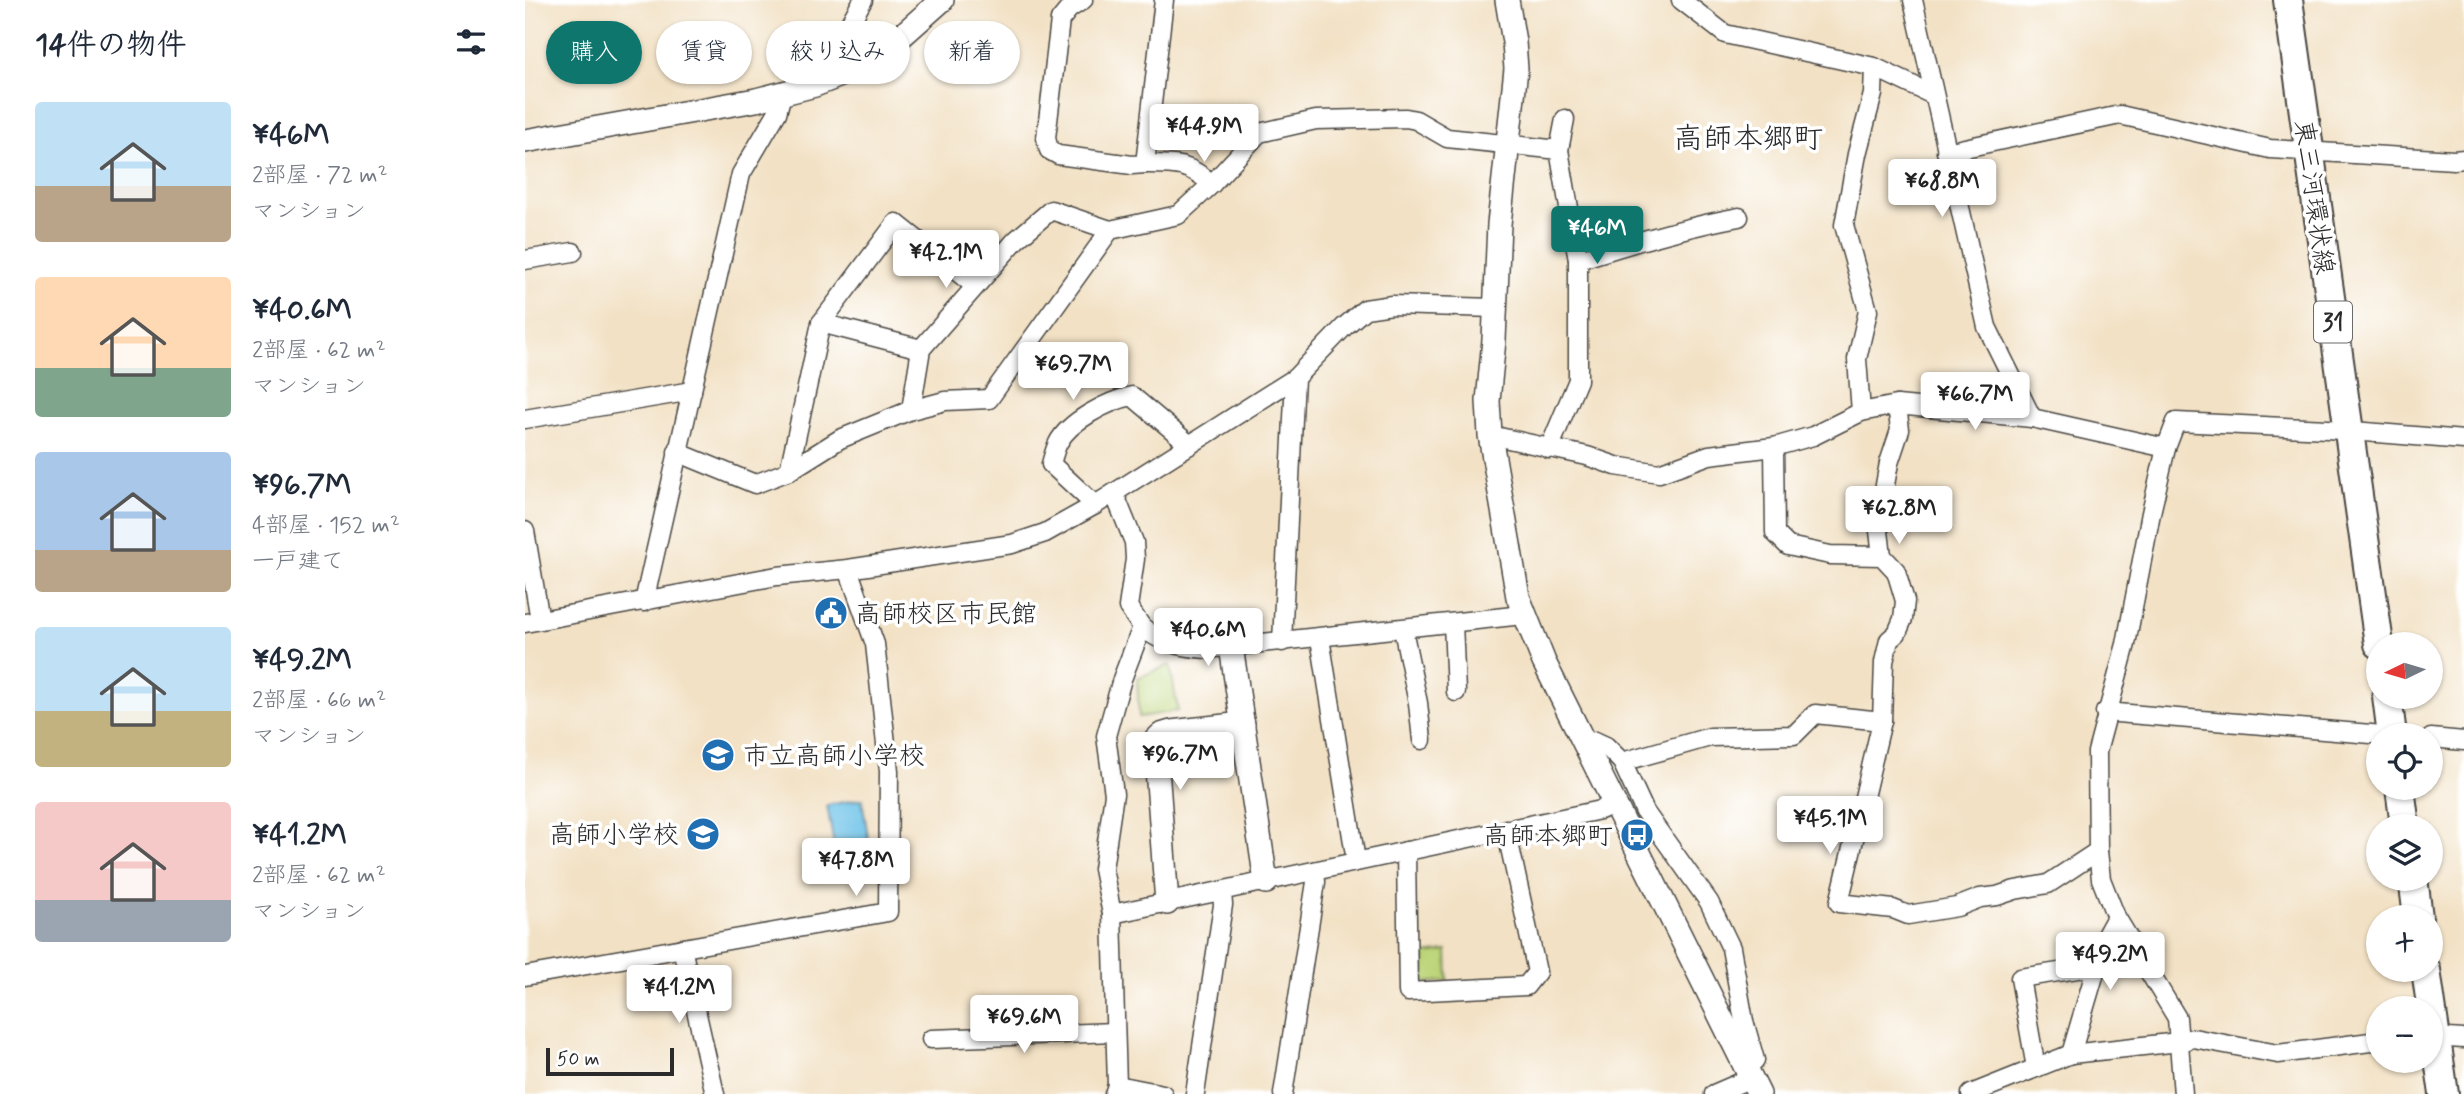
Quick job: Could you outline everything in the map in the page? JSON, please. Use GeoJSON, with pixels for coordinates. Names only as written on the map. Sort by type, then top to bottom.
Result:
{"type":"FeatureCollection","features":[{"type":"Feature","properties":{"kind":"main road","name":"東三河環状線"},"geometry":{"type":"LineString","coordinates":[[2288,0],[2377,632]]}},
{"type":"Feature","properties":{"kind":"main road"},"geometry":{"type":"LineString","coordinates":[[2440,1073],[2444,1094]]}},
{"type":"Feature","properties":{"kind":"street"},"geometry":{"type":"LineString","coordinates":[[814,85],[863,0]]}},
{"type":"Feature","properties":{"kind":"street"},"geometry":{"type":"LineString","coordinates":[[525,141],[782,94],[814,85],[856,69],[880,55],[942,0]]}},
{"type":"Feature","properties":{"kind":"street"},"geometry":{"type":"LineString","coordinates":[[1083,0],[1069,9],[1060,20],[1045,138],[1049,150],[1058,155],[1132,166],[1168,164],[1195,169],[1212,184]]}},
{"type":"Feature","properties":{"kind":"street"},"geometry":{"type":"LineString","coordinates":[[1145,164],[1164,0]]}},
{"type":"Feature","properties":{"kind":"street"},"geometry":{"type":"LineString","coordinates":[[1507,0],[1516,69],[1499,224],[1488,401],[1490,435],[1518,597],[1523,615],[1585,745],[1752,1080]]}},
{"type":"Feature","properties":{"kind":"street"},"geometry":{"type":"LineString","coordinates":[[1681,0],[1725,34],[1874,67],[1933,95]]}},
{"type":"Feature","properties":{"kind":"street"},"geometry":{"type":"LineString","coordinates":[[1913,0],[1987,327],[2032,418]]}},
{"type":"Feature","properties":{"kind":"street"},"geometry":{"type":"LineString","coordinates":[[1861,412],[1857,359],[1868,311],[1844,225],[1857,154],[1873,94],[1874,67]]}},
{"type":"Feature","properties":{"kind":"street"},"geometry":{"type":"LineString","coordinates":[[644,602],[741,174],[777,113],[782,94]]}},
{"type":"Feature","properties":{"kind":"street"},"geometry":{"type":"LineString","coordinates":[[1946,152],[2120,115],[2270,149],[2464,159]]}},
{"type":"Feature","properties":{"kind":"street"},"geometry":{"type":"LineString","coordinates":[[911,410],[921,349],[1016,240],[1051,210],[1110,230],[1178,215],[1212,184],[1259,133],[1316,120],[1406,118],[1416,120],[1447,138],[1559,150]]}},
{"type":"Feature","properties":{"kind":"street"},"geometry":{"type":"LineString","coordinates":[[1549,449],[1578,380],[1578,260],[1559,150],[1565,119]]}},
{"type":"Feature","properties":{"kind":"street"},"geometry":{"type":"LineString","coordinates":[[1578,260],[1683,228],[1739,217]]}},
{"type":"Feature","properties":{"kind":"street"},"geometry":{"type":"LineString","coordinates":[[789,471],[821,323],[896,223],[975,286]]}},
{"type":"Feature","properties":{"kind":"street"},"geometry":{"type":"LineString","coordinates":[[677,452],[755,484],[789,471],[840,439],[911,410],[945,401],[989,399],[1110,230]]}},
{"type":"Feature","properties":{"kind":"street"},"geometry":{"type":"LineString","coordinates":[[525,260],[573,252]]}},
{"type":"Feature","properties":{"kind":"street"},"geometry":{"type":"LineString","coordinates":[[525,531],[533,622],[777,576],[848,569],[1012,544],[1045,533],[1095,505],[1295,378],[1365,309],[1392,305],[1495,308]]}},
{"type":"Feature","properties":{"kind":"street"},"geometry":{"type":"LineString","coordinates":[[821,323],[921,349]]}},
{"type":"Feature","properties":{"kind":"street"},"geometry":{"type":"LineString","coordinates":[[1282,642],[1295,378]]}},
{"type":"Feature","properties":{"kind":"street"},"geometry":{"type":"LineString","coordinates":[[525,419],[692,391]]}},
{"type":"Feature","properties":{"kind":"street"},"geometry":{"type":"LineString","coordinates":[[1095,505],[1051,464],[1059,441],[1072,424],[1119,399],[1132,396],[1190,445]]}},
{"type":"Feature","properties":{"kind":"street"},"geometry":{"type":"LineString","coordinates":[[1897,405],[1900,430],[1889,463],[1878,523],[1882,556],[1895,571],[1905,601],[1903,619],[1897,633],[1889,640],[1884,662],[1882,721],[1839,903],[1893,909],[1909,915],[1957,907],[1980,898],[2047,884],[2098,851]]}},
{"type":"Feature","properties":{"kind":"street"},"geometry":{"type":"LineString","coordinates":[[1490,435],[1587,456],[1616,466],[1659,473],[1709,455],[1774,447],[1813,436],[1861,412],[1897,405],[2032,418],[2166,448]]}},
{"type":"Feature","properties":{"kind":"street"},"geometry":{"type":"LineString","coordinates":[[2183,1094],[2177,1018],[2116,917],[2101,879],[2098,851],[2097,752],[2105,712],[2126,644],[2166,448],[2176,422],[2464,440]]}},
{"type":"Feature","properties":{"kind":"street"},"geometry":{"type":"LineString","coordinates":[[1774,447],[1775,533],[1781,540],[1788,546],[1830,555],[1882,556]]}},
{"type":"Feature","properties":{"kind":"street"},"geometry":{"type":"LineString","coordinates":[[1114,493],[1134,542],[1135,559],[1128,607],[1142,627],[1155,638],[1183,647],[1206,649],[1282,642],[1523,615]]}},
{"type":"Feature","properties":{"kind":"street"},"geometry":{"type":"LineString","coordinates":[[525,976],[888,912],[888,771],[875,644],[848,569]]}},
{"type":"Feature","properties":{"kind":"street"},"geometry":{"type":"LineString","coordinates":[[1453,623],[1456,692]]}},
{"type":"Feature","properties":{"kind":"street"},"geometry":{"type":"LineString","coordinates":[[1142,627],[1122,679],[1105,736],[1114,794],[1104,869],[1112,914],[1115,1090],[1161,1094]]}},
{"type":"Feature","properties":{"kind":"street"},"geometry":{"type":"LineString","coordinates":[[1403,629],[1418,703],[1422,740]]}},
{"type":"Feature","properties":{"kind":"street"},"geometry":{"type":"LineString","coordinates":[[1320,638],[1356,862]]}},
{"type":"Feature","properties":{"kind":"street"},"geometry":{"type":"LineString","coordinates":[[1231,646],[1266,882]]}},
{"type":"Feature","properties":{"kind":"street"},"geometry":{"type":"LineString","coordinates":[[2105,712],[2366,734]]}},
{"type":"Feature","properties":{"kind":"street"},"geometry":{"type":"LineString","coordinates":[[1622,762],[1710,737],[1794,735],[1815,714],[1882,721]]}},
{"type":"Feature","properties":{"kind":"street"},"geometry":{"type":"LineString","coordinates":[[1167,902],[1155,741],[1160,735],[1171,732],[1243,724]]}},
{"type":"Feature","properties":{"kind":"street"},"geometry":{"type":"LineString","coordinates":[[2443,739],[2464,741]]}},
{"type":"Feature","properties":{"kind":"street"},"geometry":{"type":"LineString","coordinates":[[1585,745],[1595,741],[1607,746],[1622,762],[1645,812],[1709,902],[1731,947],[1744,1021],[1755,1060],[1752,1080]]}},
{"type":"Feature","properties":{"kind":"street"},"geometry":{"type":"LineString","coordinates":[[1112,914],[1600,810],[1615,804]]}},
{"type":"Feature","properties":{"kind":"street"},"geometry":{"type":"LineString","coordinates":[[1406,851],[1408,992],[1526,986],[1537,972],[1506,829]]}},
{"type":"Feature","properties":{"kind":"street"},"geometry":{"type":"LineString","coordinates":[[1283,1094],[1316,882],[1315,871]]}},
{"type":"Feature","properties":{"kind":"street"},"geometry":{"type":"LineString","coordinates":[[1195,1094],[1223,905],[1222,892]]}},
{"type":"Feature","properties":{"kind":"street"},"geometry":{"type":"LineString","coordinates":[[2071,1054],[2106,935],[2116,917]]}},
{"type":"Feature","properties":{"kind":"street"},"geometry":{"type":"LineString","coordinates":[[682,948],[715,1094]]}},
{"type":"Feature","properties":{"kind":"street"},"geometry":{"type":"LineString","coordinates":[[2036,1068],[2021,978],[2097,966]]}},
{"type":"Feature","properties":{"kind":"street"},"geometry":{"type":"LineString","coordinates":[[930,1040],[1115,1032]]}},
{"type":"Feature","properties":{"kind":"street"},"geometry":{"type":"LineString","coordinates":[[2443,1037],[2464,1039]]}},
{"type":"Feature","properties":{"kind":"street"},"geometry":{"type":"LineString","coordinates":[[1971,1094],[2071,1054],[2179,1042],[2193,1038],[2278,1054],[2366,1043]]}},
{"type":"Feature","properties":{"kind":"street"},"geometry":{"type":"LineString","coordinates":[[1714,1094],[1752,1080]]}},
{"type":"Feature","properties":{"kind":"green space"},"geometry":{"type":"Polygon","coordinates":[[[1170,665],[1178,711],[1139,717],[1137,678],[1170,665]]]}},
{"type":"Feature","properties":{"kind":"green space"},"geometry":{"type":"Polygon","coordinates":[[[1447,951],[1448,981],[1424,983],[1425,954],[1447,951]]]}},
{"type":"Feature","properties":{"kind":"water"},"geometry":{"type":"Polygon","coordinates":[[[862,799],[872,862],[838,869],[827,805],[862,799]]]}},
{"type":"Feature","properties":{"kind":"place","name":"高師校区市民館"},"geometry":{"type":"Point","coordinates":[831,613]}},
{"type":"Feature","properties":{"kind":"place","name":"市立高師小学校"},"geometry":{"type":"Point","coordinates":[718,755]}},
{"type":"Feature","properties":{"kind":"place","name":"高師小学校"},"geometry":{"type":"Point","coordinates":[703,834]}},
{"type":"Feature","properties":{"kind":"place","name":"高師本郷町"},"geometry":{"type":"Point","coordinates":[1637,835]}},
{"type":"Feature","properties":{"kind":"district","name":"高師本郷町"},"geometry":{"type":"Point","coordinates":[1748,138]}}]}
